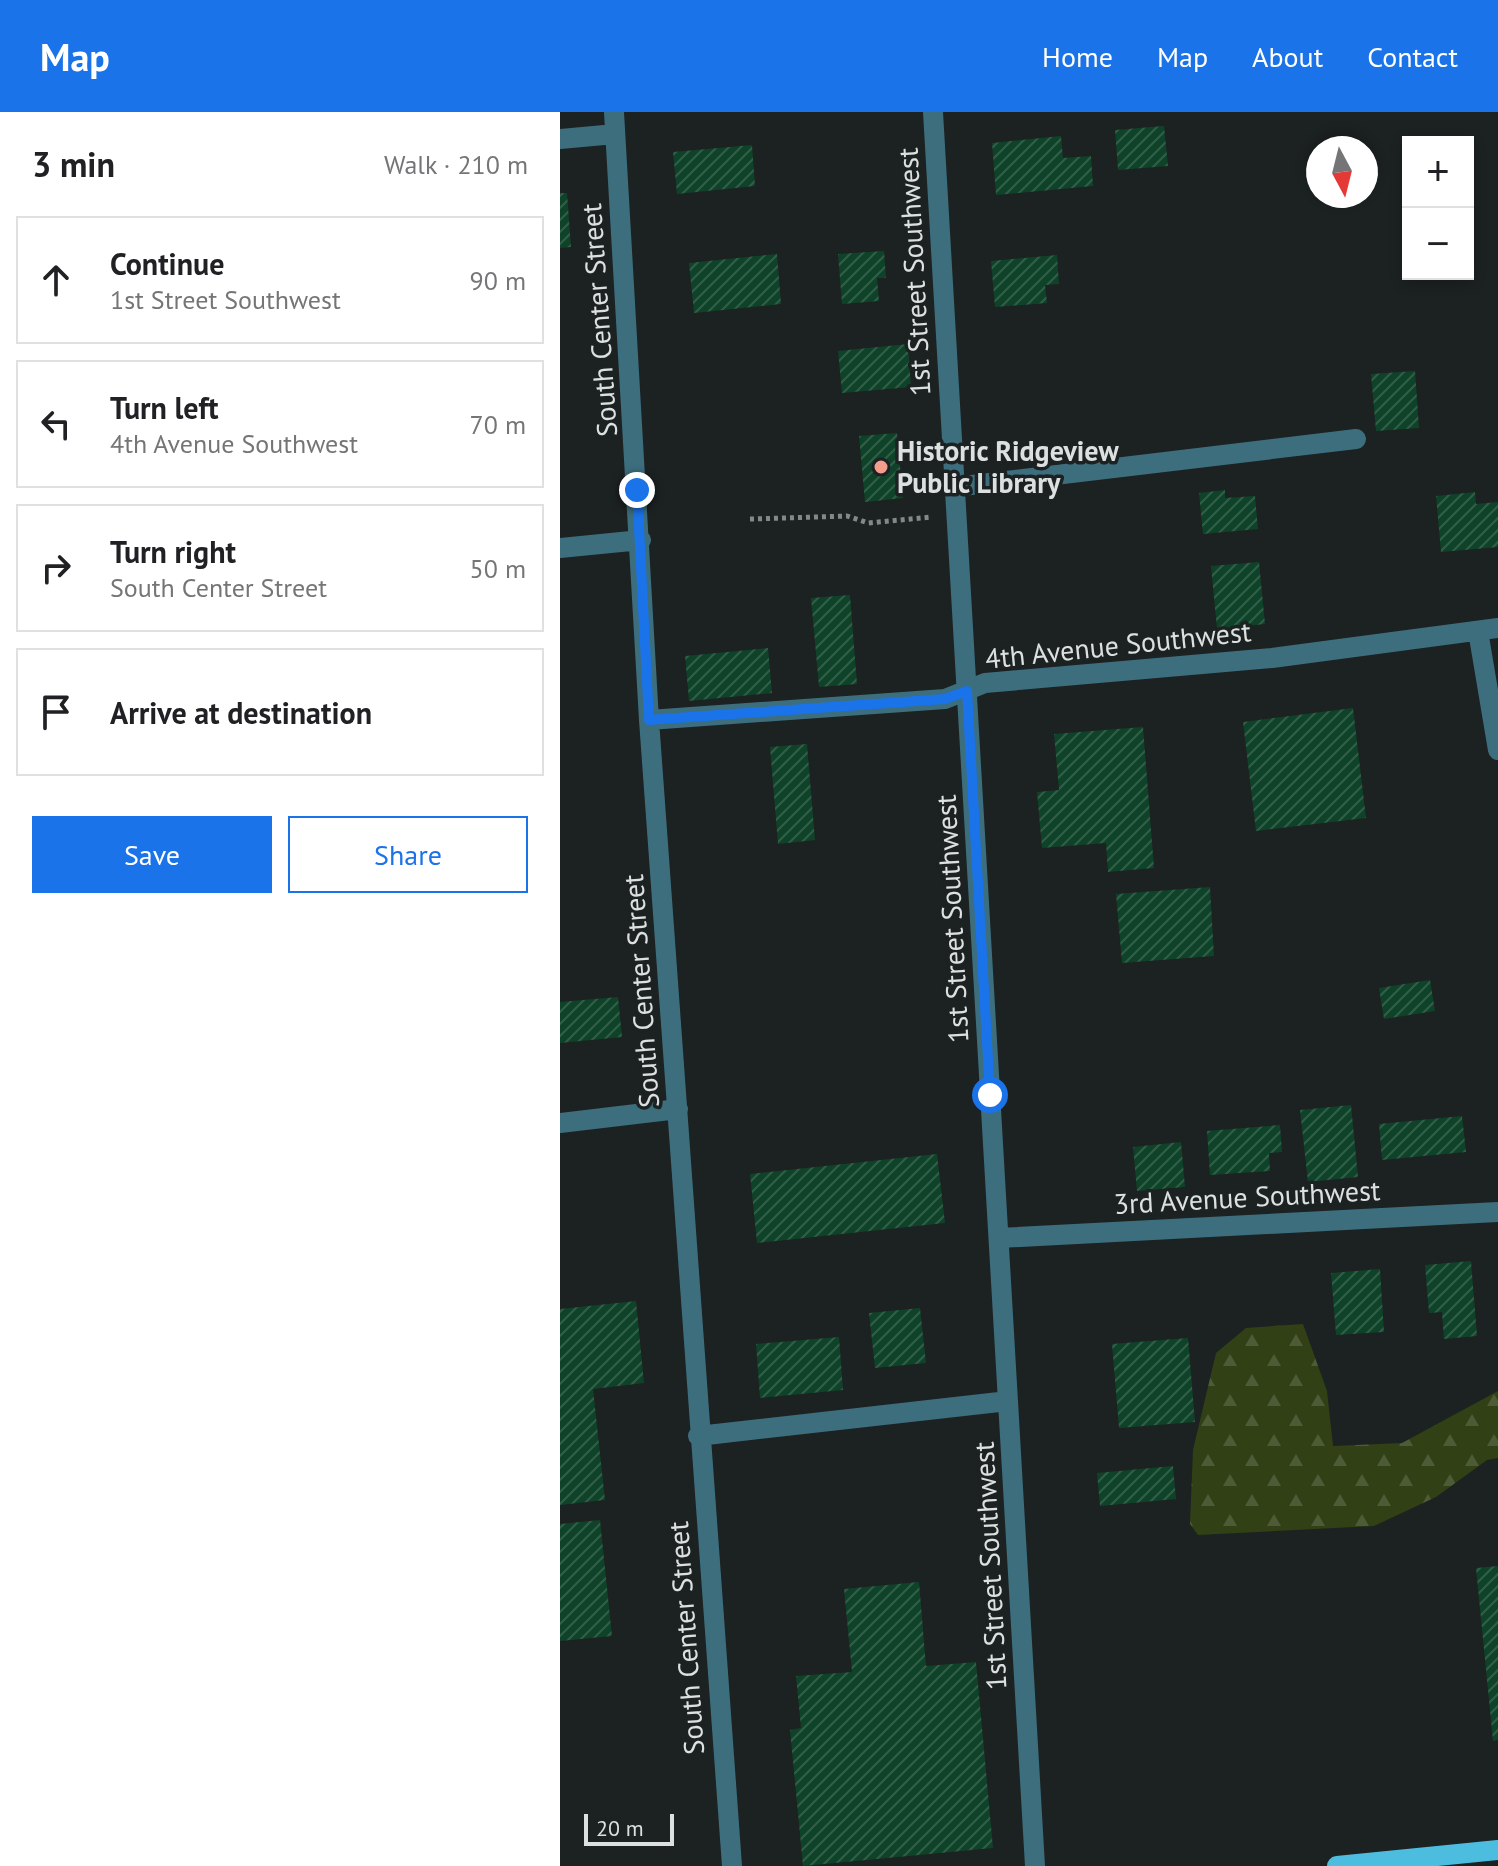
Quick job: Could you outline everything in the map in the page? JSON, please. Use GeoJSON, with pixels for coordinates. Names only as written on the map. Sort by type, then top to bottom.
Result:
{"type":"FeatureCollection","features":[{"type":"Feature","properties":{"kind":"main road"},"geometry":{"type":"LineString","coordinates":[[1346,1866],[1498,1850]]}},
{"type":"Feature","properties":{"kind":"street","name":"South Center Street"},"geometry":{"type":"LineString","coordinates":[[614,112],[649,720],[698,1436],[732,1866]]}},
{"type":"Feature","properties":{"kind":"street","name":"1st Street Southwest"},"geometry":{"type":"LineString","coordinates":[[933,112],[1035,1866]]}},
{"type":"Feature","properties":{"kind":"street"},"geometry":{"type":"LineString","coordinates":[[560,139],[615,134]]}},
{"type":"Feature","properties":{"kind":"street"},"geometry":{"type":"LineString","coordinates":[[955,487],[1356,439]]}},
{"type":"Feature","properties":{"kind":"street"},"geometry":{"type":"LineString","coordinates":[[560,548],[641,540]]}},
{"type":"Feature","properties":{"kind":"street"},"geometry":{"type":"LineString","coordinates":[[1488,630],[1498,750]]}},
{"type":"Feature","properties":{"kind":"street","name":"4th Avenue Southwest"},"geometry":{"type":"LineString","coordinates":[[649,720],[945,699],[985,683],[1272,658],[1488,630]]}},
{"type":"Feature","properties":{"kind":"street"},"geometry":{"type":"LineString","coordinates":[[560,1123],[678,1109]]}},
{"type":"Feature","properties":{"kind":"street","name":"3rd Avenue Southwest"},"geometry":{"type":"LineString","coordinates":[[999,1238],[1498,1212]]}},
{"type":"Feature","properties":{"kind":"street"},"geometry":{"type":"LineString","coordinates":[[698,1436],[1008,1401]]}},
{"type":"Feature","properties":{"kind":"path"},"geometry":{"type":"LineString","coordinates":[[750,519],[847,516],[868,523],[957,515]]}},
{"type":"Feature","properties":{"kind":"green space"},"geometry":{"type":"Polygon","coordinates":[[[1303,1324],[1327,1391],[1333,1446],[1402,1443],[1498,1391],[1498,1458],[1487,1460],[1436,1497],[1374,1526],[1198,1535],[1190,1524],[1193,1450],[1216,1353],[1246,1328],[1303,1324]]]}},
{"type":"Feature","properties":{"kind":"building"},"geometry":{"type":"Polygon","coordinates":[[[1164,126],[1168,166],[1118,170],[1115,130],[1164,126]]]}},
{"type":"Feature","properties":{"kind":"building"},"geometry":{"type":"Polygon","coordinates":[[[1061,136],[1063,158],[1091,156],[1093,186],[996,195],[992,143],[1061,136]]]}},
{"type":"Feature","properties":{"kind":"building"},"geometry":{"type":"Polygon","coordinates":[[[752,145],[755,186],[677,194],[673,152],[752,145]]]}},
{"type":"Feature","properties":{"kind":"building"},"geometry":{"type":"Polygon","coordinates":[[[560,193],[567,193],[571,247],[560,248],[560,193]]]}},
{"type":"Feature","properties":{"kind":"building"},"geometry":{"type":"Polygon","coordinates":[[[884,251],[886,278],[877,278],[879,301],[842,304],[838,254],[884,251]]]}},
{"type":"Feature","properties":{"kind":"building"},"geometry":{"type":"Polygon","coordinates":[[[777,254],[781,304],[694,313],[689,263],[777,254]]]}},
{"type":"Feature","properties":{"kind":"building"},"geometry":{"type":"Polygon","coordinates":[[[1057,255],[1059,284],[1045,285],[1047,303],[995,307],[991,261],[1057,255]]]}},
{"type":"Feature","properties":{"kind":"building"},"geometry":{"type":"Polygon","coordinates":[[[908,344],[911,387],[842,393],[838,351],[908,344]]]}},
{"type":"Feature","properties":{"kind":"building"},"geometry":{"type":"Polygon","coordinates":[[[1415,371],[1419,428],[1376,431],[1371,374],[1415,371]]]}},
{"type":"Feature","properties":{"kind":"building","name":"Historic Ridgeview Public Library"},"geometry":{"type":"Polygon","coordinates":[[[897,433],[903,498],[865,502],[859,436],[897,433]]]}},
{"type":"Feature","properties":{"kind":"building"},"geometry":{"type":"Polygon","coordinates":[[[1225,490],[1225,498],[1255,496],[1258,529],[1203,534],[1199,493],[1225,490]]]}},
{"type":"Feature","properties":{"kind":"building"},"geometry":{"type":"Polygon","coordinates":[[[1475,492],[1476,504],[1498,502],[1498,547],[1441,552],[1436,496],[1475,492]]]}},
{"type":"Feature","properties":{"kind":"building"},"geometry":{"type":"Polygon","coordinates":[[[1259,562],[1265,624],[1217,629],[1211,566],[1259,562]]]}},
{"type":"Feature","properties":{"kind":"building"},"geometry":{"type":"Polygon","coordinates":[[[850,595],[857,684],[819,687],[811,598],[850,595]]]}},
{"type":"Feature","properties":{"kind":"building"},"geometry":{"type":"Polygon","coordinates":[[[768,648],[772,693],[689,701],[685,656],[768,648]]]}},
{"type":"Feature","properties":{"kind":"building"},"geometry":{"type":"Polygon","coordinates":[[[1353,708],[1366,818],[1256,831],[1243,722],[1353,708]]]}},
{"type":"Feature","properties":{"kind":"building"},"geometry":{"type":"Polygon","coordinates":[[[1143,727],[1154,868],[1108,872],[1106,843],[1042,848],[1037,792],[1059,790],[1054,734],[1143,727]]]}},
{"type":"Feature","properties":{"kind":"building"},"geometry":{"type":"Polygon","coordinates":[[[807,744],[815,840],[778,844],[770,747],[807,744]]]}},
{"type":"Feature","properties":{"kind":"building"},"geometry":{"type":"Polygon","coordinates":[[[1210,887],[1214,956],[1122,963],[1116,894],[1210,887]]]}},
{"type":"Feature","properties":{"kind":"building"},"geometry":{"type":"Polygon","coordinates":[[[1430,980],[1435,1011],[1384,1019],[1379,988],[1430,980]]]}},
{"type":"Feature","properties":{"kind":"building"},"geometry":{"type":"Polygon","coordinates":[[[618,997],[622,1037],[560,1043],[560,1002],[618,997]]]}},
{"type":"Feature","properties":{"kind":"building"},"geometry":{"type":"Polygon","coordinates":[[[1351,1105],[1358,1177],[1308,1182],[1300,1110],[1351,1105]]]}},
{"type":"Feature","properties":{"kind":"building"},"geometry":{"type":"Polygon","coordinates":[[[1462,1116],[1466,1152],[1382,1160],[1379,1124],[1462,1116]]]}},
{"type":"Feature","properties":{"kind":"building"},"geometry":{"type":"Polygon","coordinates":[[[1280,1125],[1282,1152],[1269,1153],[1270,1171],[1210,1175],[1207,1131],[1280,1125]]]}},
{"type":"Feature","properties":{"kind":"building"},"geometry":{"type":"Polygon","coordinates":[[[1181,1142],[1185,1187],[1137,1191],[1133,1147],[1181,1142]]]}},
{"type":"Feature","properties":{"kind":"building"},"geometry":{"type":"Polygon","coordinates":[[[937,1154],[945,1223],[757,1243],[750,1174],[937,1154]]]}},
{"type":"Feature","properties":{"kind":"building"},"geometry":{"type":"Polygon","coordinates":[[[1471,1261],[1477,1336],[1444,1339],[1442,1312],[1429,1313],[1425,1265],[1471,1261]]]}},
{"type":"Feature","properties":{"kind":"building"},"geometry":{"type":"Polygon","coordinates":[[[1380,1269],[1384,1332],[1336,1335],[1331,1273],[1380,1269]]]}},
{"type":"Feature","properties":{"kind":"building"},"geometry":{"type":"Polygon","coordinates":[[[636,1301],[644,1383],[593,1389],[605,1500],[560,1505],[560,1309],[636,1301]]]}},
{"type":"Feature","properties":{"kind":"building"},"geometry":{"type":"Polygon","coordinates":[[[920,1308],[926,1363],[875,1368],[869,1313],[920,1308]]]}},
{"type":"Feature","properties":{"kind":"building"},"geometry":{"type":"Polygon","coordinates":[[[839,1337],[843,1390],[760,1398],[756,1344],[839,1337]]]}},
{"type":"Feature","properties":{"kind":"building"},"geometry":{"type":"Polygon","coordinates":[[[1188,1338],[1195,1422],[1119,1428],[1112,1344],[1188,1338]]]}},
{"type":"Feature","properties":{"kind":"building"},"geometry":{"type":"Polygon","coordinates":[[[1173,1466],[1176,1499],[1100,1506],[1097,1473],[1173,1466]]]}},
{"type":"Feature","properties":{"kind":"building"},"geometry":{"type":"Polygon","coordinates":[[[600,1520],[612,1636],[560,1641],[560,1524],[600,1520]]]}},
{"type":"Feature","properties":{"kind":"building"},"geometry":{"type":"Polygon","coordinates":[[[1498,1566],[1498,1740],[1493,1741],[1476,1568],[1498,1566]]]}},
{"type":"Feature","properties":{"kind":"building"},"geometry":{"type":"Polygon","coordinates":[[[919,1582],[926,1666],[976,1662],[993,1848],[803,1866],[790,1730],[801,1728],[796,1676],[852,1672],[844,1589],[919,1582]]]}},
{"type":"Feature","properties":{"kind":"place","name":"Historic Ridgeview Public Library"},"geometry":{"type":"Point","coordinates":[881,467]}},
{"type":"Feature","properties":{"kind":"route"},"geometry":{"type":"LineString","coordinates":[[637,490],[649,720],[945,699],[967,691],[990,1095]]}}]}
